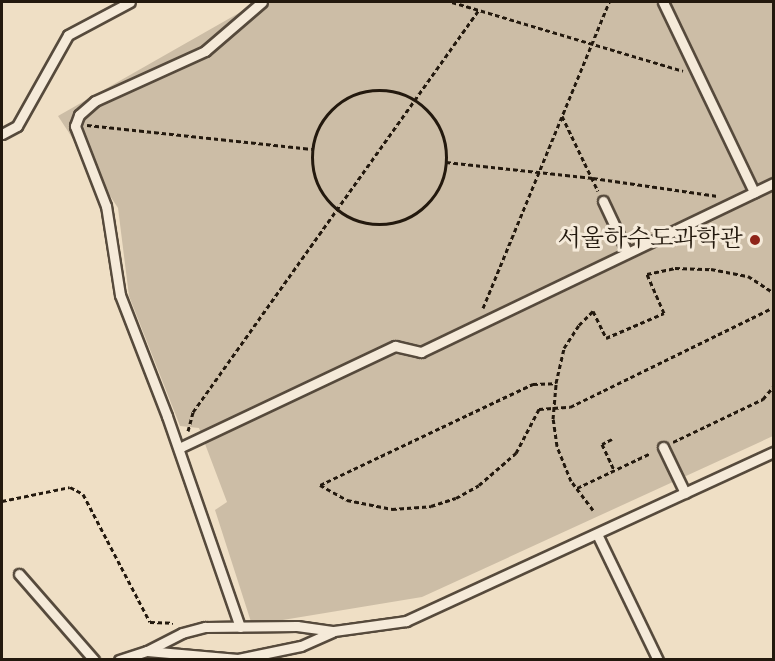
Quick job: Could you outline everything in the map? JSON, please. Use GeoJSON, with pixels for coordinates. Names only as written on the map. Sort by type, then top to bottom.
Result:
{"type":"FeatureCollection","features":[{"type":"Feature","properties":{"kind":"lane"},"geometry":{"type":"LineString","coordinates":[[2,134],[17,126],[68,34],[130,2]]}},
{"type":"Feature","properties":{"kind":"lane"},"geometry":{"type":"LineString","coordinates":[[240,627],[179,448],[120,295],[106,206],[75,126],[79,115],[95,101],[205,51],[262,2]]}},
{"type":"Feature","properties":{"kind":"lane"},"geometry":{"type":"LineString","coordinates":[[663,2],[754,192]]}},
{"type":"Feature","properties":{"kind":"lane"},"geometry":{"type":"LineString","coordinates":[[179,448],[395,346],[421,352],[774,183]]}},
{"type":"Feature","properties":{"kind":"lane"},"geometry":{"type":"LineString","coordinates":[[603,201],[627,252]]}},
{"type":"Feature","properties":{"kind":"lane"},"geometry":{"type":"LineString","coordinates":[[663,447],[685,493]]}},
{"type":"Feature","properties":{"kind":"lane"},"geometry":{"type":"LineString","coordinates":[[119,660],[147,651],[182,633],[205,627],[297,626],[334,631],[406,621],[774,452]]}},
{"type":"Feature","properties":{"kind":"lane"},"geometry":{"type":"LineString","coordinates":[[597,534],[658,660]]}},
{"type":"Feature","properties":{"kind":"lane"},"geometry":{"type":"LineString","coordinates":[[19,574],[94,660]]}},
{"type":"Feature","properties":{"kind":"lane"},"geometry":{"type":"LineString","coordinates":[[147,651],[238,659],[301,646],[334,631]]}},
{"type":"Feature","properties":{"kind":"path"},"geometry":{"type":"LineString","coordinates":[[452,2],[592,42],[698,76]]}},
{"type":"Feature","properties":{"kind":"path"},"geometry":{"type":"LineString","coordinates":[[475,327],[609,2]]}},
{"type":"Feature","properties":{"kind":"path"},"geometry":{"type":"LineString","coordinates":[[179,448],[189,429],[193,412],[479,9]]}},
{"type":"Feature","properties":{"kind":"path"},"geometry":{"type":"LineString","coordinates":[[373,89],[395,91],[416,100],[432,115],[443,134],[446,162],[444,177],[435,196],[419,212],[399,222],[378,225],[367,223],[338,210],[322,193],[314,172],[312,149],[319,127],[332,108],[351,95],[373,89]]}},
{"type":"Feature","properties":{"kind":"path"},"geometry":{"type":"LineString","coordinates":[[562,115],[603,201]]}},
{"type":"Feature","properties":{"kind":"path"},"geometry":{"type":"LineString","coordinates":[[76,123],[312,149]]}},
{"type":"Feature","properties":{"kind":"path"},"geometry":{"type":"LineString","coordinates":[[446,162],[593,177],[739,199]]}},
{"type":"Feature","properties":{"kind":"path"},"geometry":{"type":"LineString","coordinates":[[593,510],[571,481],[557,446],[554,409],[556,383],[564,348],[579,325],[593,311],[606,339],[664,313],[647,274],[675,268],[711,269],[748,276],[774,293]]}},
{"type":"Feature","properties":{"kind":"path"},"geometry":{"type":"LineString","coordinates":[[556,383],[533,384],[320,485],[347,500],[392,509],[431,506],[448,501],[479,485],[516,453],[539,409],[570,406],[774,307]]}},
{"type":"Feature","properties":{"kind":"path"},"geometry":{"type":"LineString","coordinates":[[577,488],[763,399],[774,386]]}},
{"type":"Feature","properties":{"kind":"path"},"geometry":{"type":"LineString","coordinates":[[612,439],[602,444],[614,470]]}},
{"type":"Feature","properties":{"kind":"path"},"geometry":{"type":"LineString","coordinates":[[2,501],[70,487],[83,494],[150,622],[181,622]]}},
{"type":"Feature","properties":{"kind":"shaded area"},"geometry":{"type":"Polygon","coordinates":[[[258,2],[773,2],[773,436],[422,597],[252,625],[215,510],[227,502],[199,428],[180,426],[129,296],[118,208],[58,116],[258,2]]]}},
{"type":"Feature","properties":{"kind":"place","name":"서울하수도과학관"},"geometry":{"type":"Point","coordinates":[755,240]}}]}
